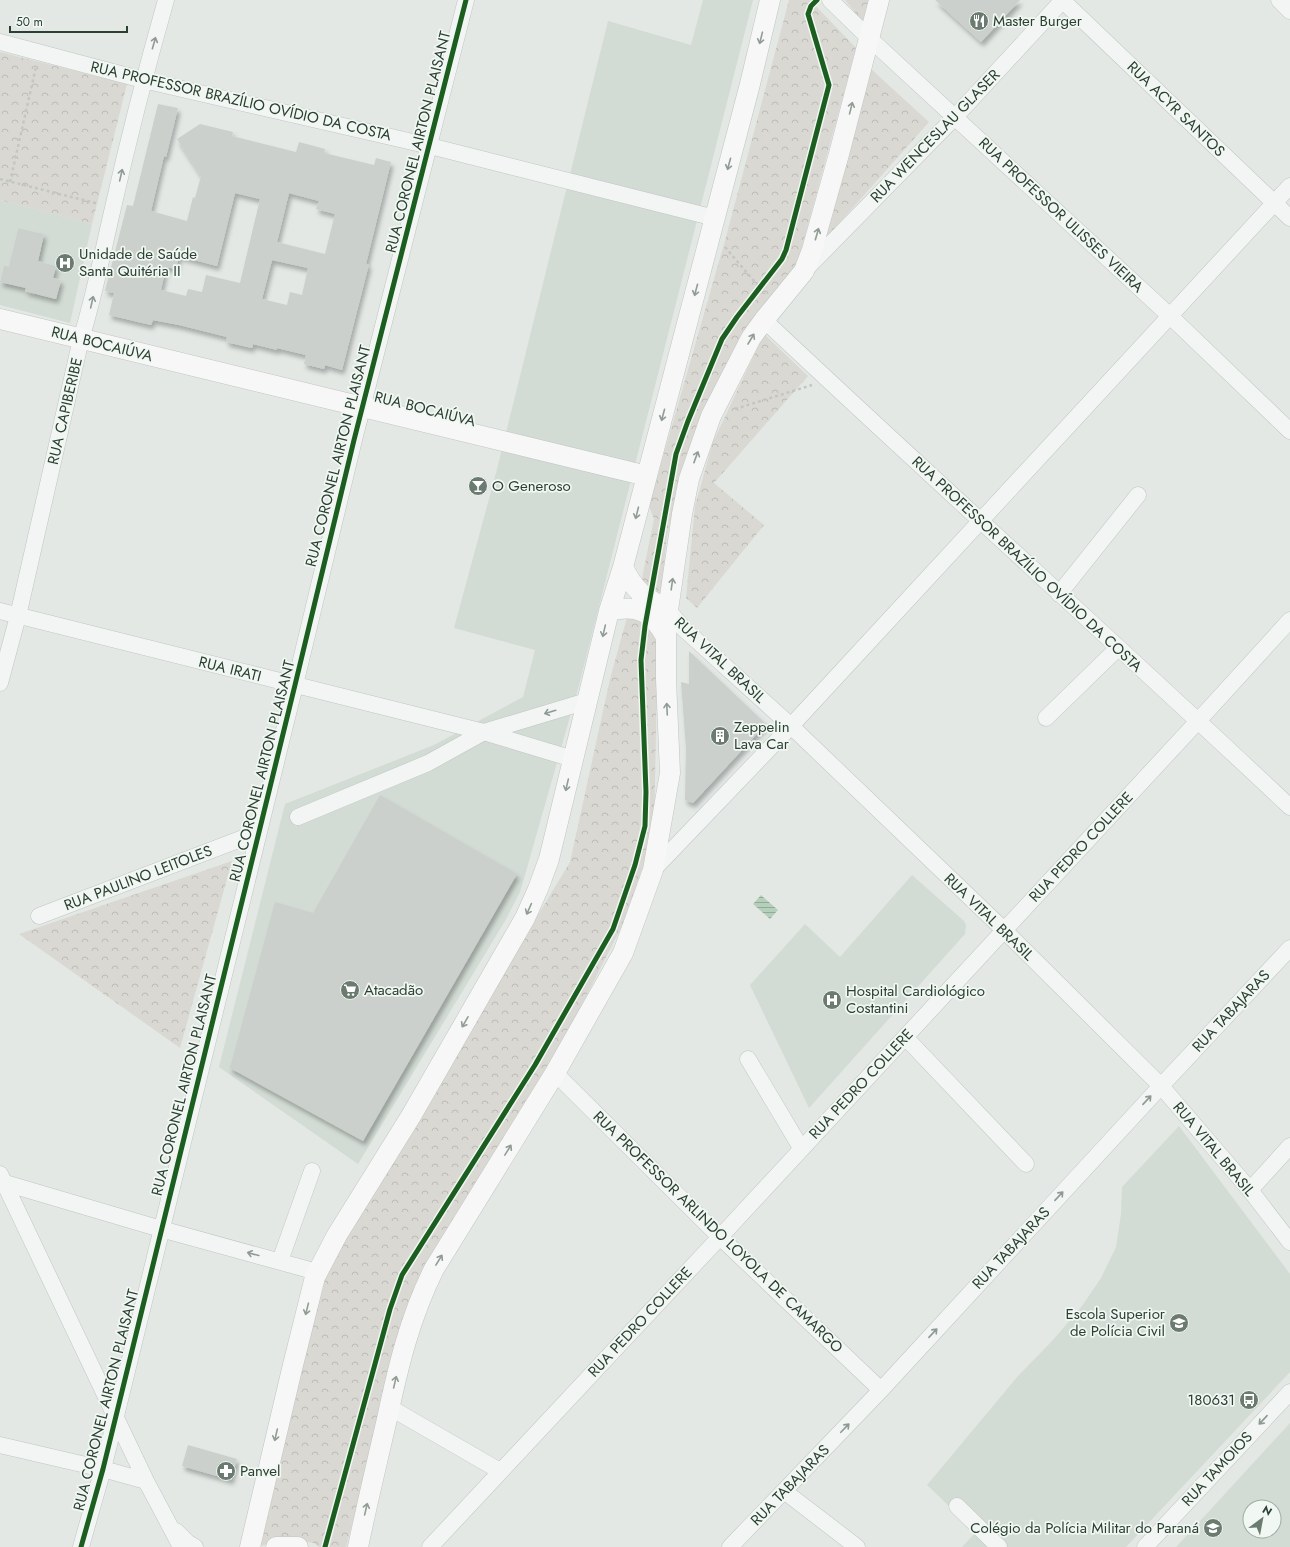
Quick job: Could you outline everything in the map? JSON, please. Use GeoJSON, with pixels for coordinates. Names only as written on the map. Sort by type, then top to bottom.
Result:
{"type":"FeatureCollection","features":[{"type":"Feature","properties":{"kind":"main road"},"geometry":{"type":"LineString","coordinates":[[250,1547],[292,1369],[317,1272],[337,1235],[411,1116],[525,918],[549,859],[609,611],[623,567],[647,476],[750,84],[770,0]]}},
{"type":"Feature","properties":{"kind":"main road"},"geometry":{"type":"LineString","coordinates":[[358,1547],[403,1348],[413,1316],[430,1275],[555,1073],[623,953],[653,870],[670,773],[666,679],[666,637],[668,610],[688,478],[711,416],[751,338],[804,271],[812,250],[839,154],[879,0]]}},
{"type":"Feature","properties":{"kind":"main road","name":"RUA BOCAIÚVA"},"geometry":{"type":"LineString","coordinates":[[0,319],[647,476]]}},
{"type":"Feature","properties":{"kind":"main road"},"geometry":{"type":"LineString","coordinates":[[623,567],[629,580],[638,592],[668,610]]}},
{"type":"Feature","properties":{"kind":"main road"},"geometry":{"type":"LineString","coordinates":[[609,611],[622,608],[635,608],[647,614],[659,624],[666,637]]}},
{"type":"Feature","properties":{"kind":"main road"},"geometry":{"type":"LineString","coordinates":[[276,1547],[298,1547]]}},
{"type":"Feature","properties":{"kind":"street","name":"RUA CAPIBERIBE"},"geometry":{"type":"LineString","coordinates":[[0,683],[18,616],[81,339],[92,305],[143,80],[166,0]]}},
{"type":"Feature","properties":{"kind":"street","name":"RUA CORONEL AIRTON PLAISANT"},"geometry":{"type":"LineString","coordinates":[[81,1547],[103,1469],[363,407],[466,0]]}},
{"type":"Feature","properties":{"kind":"street","name":"RUA PROFESSOR ULISSES VIEIRA"},"geometry":{"type":"LineString","coordinates":[[830,0],[955,118],[1170,316],[1290,431]]}},
{"type":"Feature","properties":{"kind":"street","name":"RUA WENCESLAU GLASER"},"geometry":{"type":"LineString","coordinates":[[804,271],[955,118],[1063,0]]}},
{"type":"Feature","properties":{"kind":"street","name":"RUA ACYR SANTOS"},"geometry":{"type":"LineString","coordinates":[[1063,0],[1290,218]]}},
{"type":"Feature","properties":{"kind":"street"},"geometry":{"type":"LineString","coordinates":[[1279,0],[1290,11]]}},
{"type":"Feature","properties":{"kind":"street","name":"RUA PROFESSOR BRAZÍLIO OVÍDIO DA COSTA"},"geometry":{"type":"LineString","coordinates":[[0,42],[143,80],[430,146],[713,224]]}},
{"type":"Feature","properties":{"kind":"street"},"geometry":{"type":"LineString","coordinates":[[653,870],[791,726],[1290,186]]}},
{"type":"Feature","properties":{"kind":"street","name":"RUA PROFESSOR BRAZÍLIO OVÍDIO DA COSTA"},"geometry":{"type":"LineString","coordinates":[[770,313],[828,380],[1290,807]]}},
{"type":"Feature","properties":{"kind":"street"},"geometry":{"type":"LineString","coordinates":[[1059,594],[1138,495]]}},
{"type":"Feature","properties":{"kind":"street","name":"RUA VITAL BRASIL"},"geometry":{"type":"LineString","coordinates":[[668,610],[684,629],[791,726],[1004,930],[1161,1086],[1250,1190],[1290,1242]]}},
{"type":"Feature","properties":{"kind":"street","name":"RUA IRATI"},"geometry":{"type":"LineString","coordinates":[[0,611],[484,732],[573,759]]}},
{"type":"Feature","properties":{"kind":"street","name":"RUA PEDRO COLLERE"},"geometry":{"type":"LineString","coordinates":[[430,1547],[720,1237],[1290,620]]}},
{"type":"Feature","properties":{"kind":"street"},"geometry":{"type":"LineString","coordinates":[[1046,718],[1118,648]]}},
{"type":"Feature","properties":{"kind":"street"},"geometry":{"type":"LineString","coordinates":[[298,817],[428,763],[484,732],[587,701]]}},
{"type":"Feature","properties":{"kind":"street","name":"RUA PAULINO LEITOLES"},"geometry":{"type":"LineString","coordinates":[[39,916],[259,832]]}},
{"type":"Feature","properties":{"kind":"street","name":"RUA TABAJARAS"},"geometry":{"type":"LineString","coordinates":[[730,1547],[881,1390],[1290,948]]}},
{"type":"Feature","properties":{"kind":"street"},"geometry":{"type":"LineString","coordinates":[[905,1037],[1026,1164]]}},
{"type":"Feature","properties":{"kind":"street"},"geometry":{"type":"LineString","coordinates":[[748,1060],[801,1148]]}},
{"type":"Feature","properties":{"kind":"street","name":"RUA PROFESSOR ARLINDO LOYOLA DE CAMARGO"},"geometry":{"type":"LineString","coordinates":[[555,1073],[720,1237],[881,1390]]}},
{"type":"Feature","properties":{"kind":"street"},"geometry":{"type":"LineString","coordinates":[[1250,1190],[1290,1146]]}},
{"type":"Feature","properties":{"kind":"street"},"geometry":{"type":"LineString","coordinates":[[280,1261],[312,1171]]}},
{"type":"Feature","properties":{"kind":"street"},"geometry":{"type":"LineString","coordinates":[[2,1178],[161,1229],[317,1272]]}},
{"type":"Feature","properties":{"kind":"street"},"geometry":{"type":"LineString","coordinates":[[2,1178],[146,1481],[181,1547]]}},
{"type":"Feature","properties":{"kind":"street","name":"RUA TAMOIOS"},"geometry":{"type":"LineString","coordinates":[[1144,1547],[1290,1392]]}},
{"type":"Feature","properties":{"kind":"street"},"geometry":{"type":"LineString","coordinates":[[390,1406],[500,1471]]}},
{"type":"Feature","properties":{"kind":"street"},"geometry":{"type":"LineString","coordinates":[[0,1445],[103,1469],[146,1481]]}},
{"type":"Feature","properties":{"kind":"street"},"geometry":{"type":"LineString","coordinates":[[784,1491],[857,1547]]}},
{"type":"Feature","properties":{"kind":"street"},"geometry":{"type":"LineString","coordinates":[[957,1506],[999,1547]]}},
{"type":"Feature","properties":{"kind":"street"},"geometry":{"type":"LineString","coordinates":[[170,1525],[188,1543],[196,1547]]}},
{"type":"Feature","properties":{"kind":"path"},"geometry":{"type":"LineString","coordinates":[[10,182],[40,52]]}},
{"type":"Feature","properties":{"kind":"path"},"geometry":{"type":"LineString","coordinates":[[0,179],[113,207]]}},
{"type":"Feature","properties":{"kind":"path"},"geometry":{"type":"LineString","coordinates":[[713,224],[760,288],[770,313]]}},
{"type":"Feature","properties":{"kind":"path"},"geometry":{"type":"LineString","coordinates":[[755,294],[764,282]]}},
{"type":"Feature","properties":{"kind":"path"},"geometry":{"type":"LineString","coordinates":[[662,419],[688,421],[711,416],[828,380]]}},
{"type":"Feature","properties":{"kind":"path"},"geometry":{"type":"LineString","coordinates":[[685,427],[690,414]]}},
{"type":"Feature","properties":{"kind":"shaded area"},"geometry":{"type":"Polygon","coordinates":[[[703,0],[753,0],[579,685],[520,892],[505,921],[358,1164],[219,1067],[285,804],[434,745],[523,697],[535,650],[454,628],[496,473],[608,21],[691,45],[703,0]]]}},
{"type":"Feature","properties":{"kind":"shaded area","name":"Unidade de Saúde Santa Quitéria II"},"geometry":{"type":"Polygon","coordinates":[[[0,200],[92,224],[70,323],[0,305],[0,282],[17,286],[27,283],[25,292],[34,295],[36,290],[38,291],[38,295],[56,299],[61,280],[48,276],[48,274],[54,275],[56,266],[38,261],[44,234],[18,228],[12,254],[13,268],[4,265],[0,281],[0,200]]]}},
{"type":"Feature","properties":{"kind":"shaded area","name":"Hospital Cardiológico Costantini"},"geometry":{"type":"Polygon","coordinates":[[[912,875],[964,921],[966,925],[965,934],[809,1108],[750,985],[805,924],[840,957],[912,875]]]}},
{"type":"Feature","properties":{"kind":"shaded area"},"geometry":{"type":"Polygon","coordinates":[[[761,895],[778,910],[770,919],[753,904],[761,895]]]}},
{"type":"Feature","properties":{"kind":"shaded area","name":"Escola Superior de Polícia Civil"},"geometry":{"type":"Polygon","coordinates":[[[1179,1126],[1290,1274],[1290,1372],[1126,1547],[962,1547],[976,1532],[927,1485],[1018,1376],[1053,1340],[1082,1306],[1101,1278],[1116,1247],[1121,1214],[1122,1187],[1179,1126]]]}},
{"type":"Feature","properties":{"kind":"shaded area"},"geometry":{"type":"Polygon","coordinates":[[[1290,1423],[1290,1547],[1176,1547],[1290,1423]]]}},
{"type":"Feature","properties":{"kind":"green space"},"geometry":{"type":"Polygon","coordinates":[[[789,0],[810,0],[856,48],[796,269],[691,445],[667,535],[661,594],[641,583],[654,519],[649,506],[726,237],[789,0]]]}},
{"type":"Feature","properties":{"kind":"green space"},"geometry":{"type":"Polygon","coordinates":[[[845,0],[876,0],[868,28],[845,0]]]}},
{"type":"Feature","properties":{"kind":"green space"},"geometry":{"type":"Polygon","coordinates":[[[0,52],[127,84],[92,224],[0,200],[0,52]]]}},
{"type":"Feature","properties":{"kind":"green space"},"geometry":{"type":"Polygon","coordinates":[[[871,69],[929,122],[825,239],[871,69]]]}},
{"type":"Feature","properties":{"kind":"green space"},"geometry":{"type":"Polygon","coordinates":[[[764,334],[808,376],[714,483],[764,525],[697,608],[686,598],[695,506],[713,442],[764,334]]]}},
{"type":"Feature","properties":{"kind":"green space"},"geometry":{"type":"Polygon","coordinates":[[[629,610],[658,629],[654,832],[626,918],[542,1083],[414,1291],[346,1547],[319,1547],[314,1543],[283,1539],[261,1546],[320,1286],[340,1244],[570,862],[610,679],[629,610]]]}},
{"type":"Feature","properties":{"kind":"green space"},"geometry":{"type":"Polygon","coordinates":[[[232,861],[180,1048],[19,934],[232,861]]]}},
{"type":"Feature","properties":{"kind":"building","name":"Master Burger"},"geometry":{"type":"Polygon","coordinates":[[[935,0],[1020,0],[981,42],[935,0]]]}},
{"type":"Feature","properties":{"kind":"building"},"geometry":{"type":"Polygon","coordinates":[[[158,104],[178,108],[166,157],[164,156],[151,211],[187,221],[193,197],[195,198],[201,176],[177,139],[200,124],[233,132],[232,136],[296,152],[299,142],[325,149],[324,153],[374,165],[376,158],[391,162],[366,264],[369,264],[342,370],[325,365],[324,369],[304,364],[306,355],[277,348],[277,350],[253,344],[252,348],[226,342],[227,337],[179,325],[153,320],[151,325],[109,315],[114,293],[105,291],[127,205],[133,206],[158,104]],[[235,193],[217,266],[179,256],[176,269],[166,267],[161,290],[186,296],[188,289],[202,292],[206,275],[240,283],[260,199],[235,193]],[[289,193],[277,242],[325,254],[335,214],[316,209],[319,201],[289,193]],[[272,260],[262,299],[287,305],[290,292],[302,295],[308,268],[272,260]]]}},
{"type":"Feature","properties":{"kind":"building"},"geometry":{"type":"Polygon","coordinates":[[[18,228],[44,234],[38,261],[56,266],[53,278],[61,280],[56,299],[25,291],[26,288],[0,282],[4,265],[9,267],[18,228]]]}},
{"type":"Feature","properties":{"kind":"building","name":"Zeppelin Lava Car"},"geometry":{"type":"Polygon","coordinates":[[[689,651],[766,724],[693,803],[685,800],[686,748],[681,682],[689,684],[689,651]]]}},
{"type":"Feature","properties":{"kind":"building","name":"Atacadão"},"geometry":{"type":"Polygon","coordinates":[[[380,795],[517,874],[363,1141],[230,1068],[275,902],[313,913],[380,795]]]}},
{"type":"Feature","properties":{"kind":"building"},"geometry":{"type":"Polygon","coordinates":[[[188,1445],[237,1459],[231,1480],[182,1466],[188,1445]]]}},
{"type":"Feature","properties":{"kind":"cycle path"},"geometry":{"type":"LineString","coordinates":[[81,1547],[103,1469],[354,440],[466,0]]}},
{"type":"Feature","properties":{"kind":"cycle path"},"geometry":{"type":"LineString","coordinates":[[325,1547],[390,1309],[402,1275],[535,1065],[613,929],[635,865],[645,826],[646,792],[641,660],[645,626],[676,454],[722,339],[782,259],[786,250],[829,85],[808,14],[811,6],[817,0]]}},
{"type":"Feature","properties":{"kind":"place","name":"Master Burger"},"geometry":{"type":"Point","coordinates":[979,21]}},
{"type":"Feature","properties":{"kind":"place","name":"Unidade de Saúde Santa Quitéria II"},"geometry":{"type":"Point","coordinates":[65,263]}},
{"type":"Feature","properties":{"kind":"place","name":"O Generoso"},"geometry":{"type":"Point","coordinates":[478,486]}},
{"type":"Feature","properties":{"kind":"place","name":"Zeppelin Lava Car"},"geometry":{"type":"Point","coordinates":[720,736]}},
{"type":"Feature","properties":{"kind":"place","name":"Atacadão"},"geometry":{"type":"Point","coordinates":[350,990]}},
{"type":"Feature","properties":{"kind":"place","name":"Hospital Cardiológico Costantini"},"geometry":{"type":"Point","coordinates":[832,1000]}},
{"type":"Feature","properties":{"kind":"place","name":"Escola Superior de Polícia Civil"},"geometry":{"type":"Point","coordinates":[1179,1323]}},
{"type":"Feature","properties":{"kind":"place","name":"180631"},"geometry":{"type":"Point","coordinates":[1249,1400]}},
{"type":"Feature","properties":{"kind":"place","name":"Panvel"},"geometry":{"type":"Point","coordinates":[226,1471]}},
{"type":"Feature","properties":{"kind":"place","name":"Colégio da Polícia Militar do Paraná"},"geometry":{"type":"Point","coordinates":[1213,1528]}}]}
